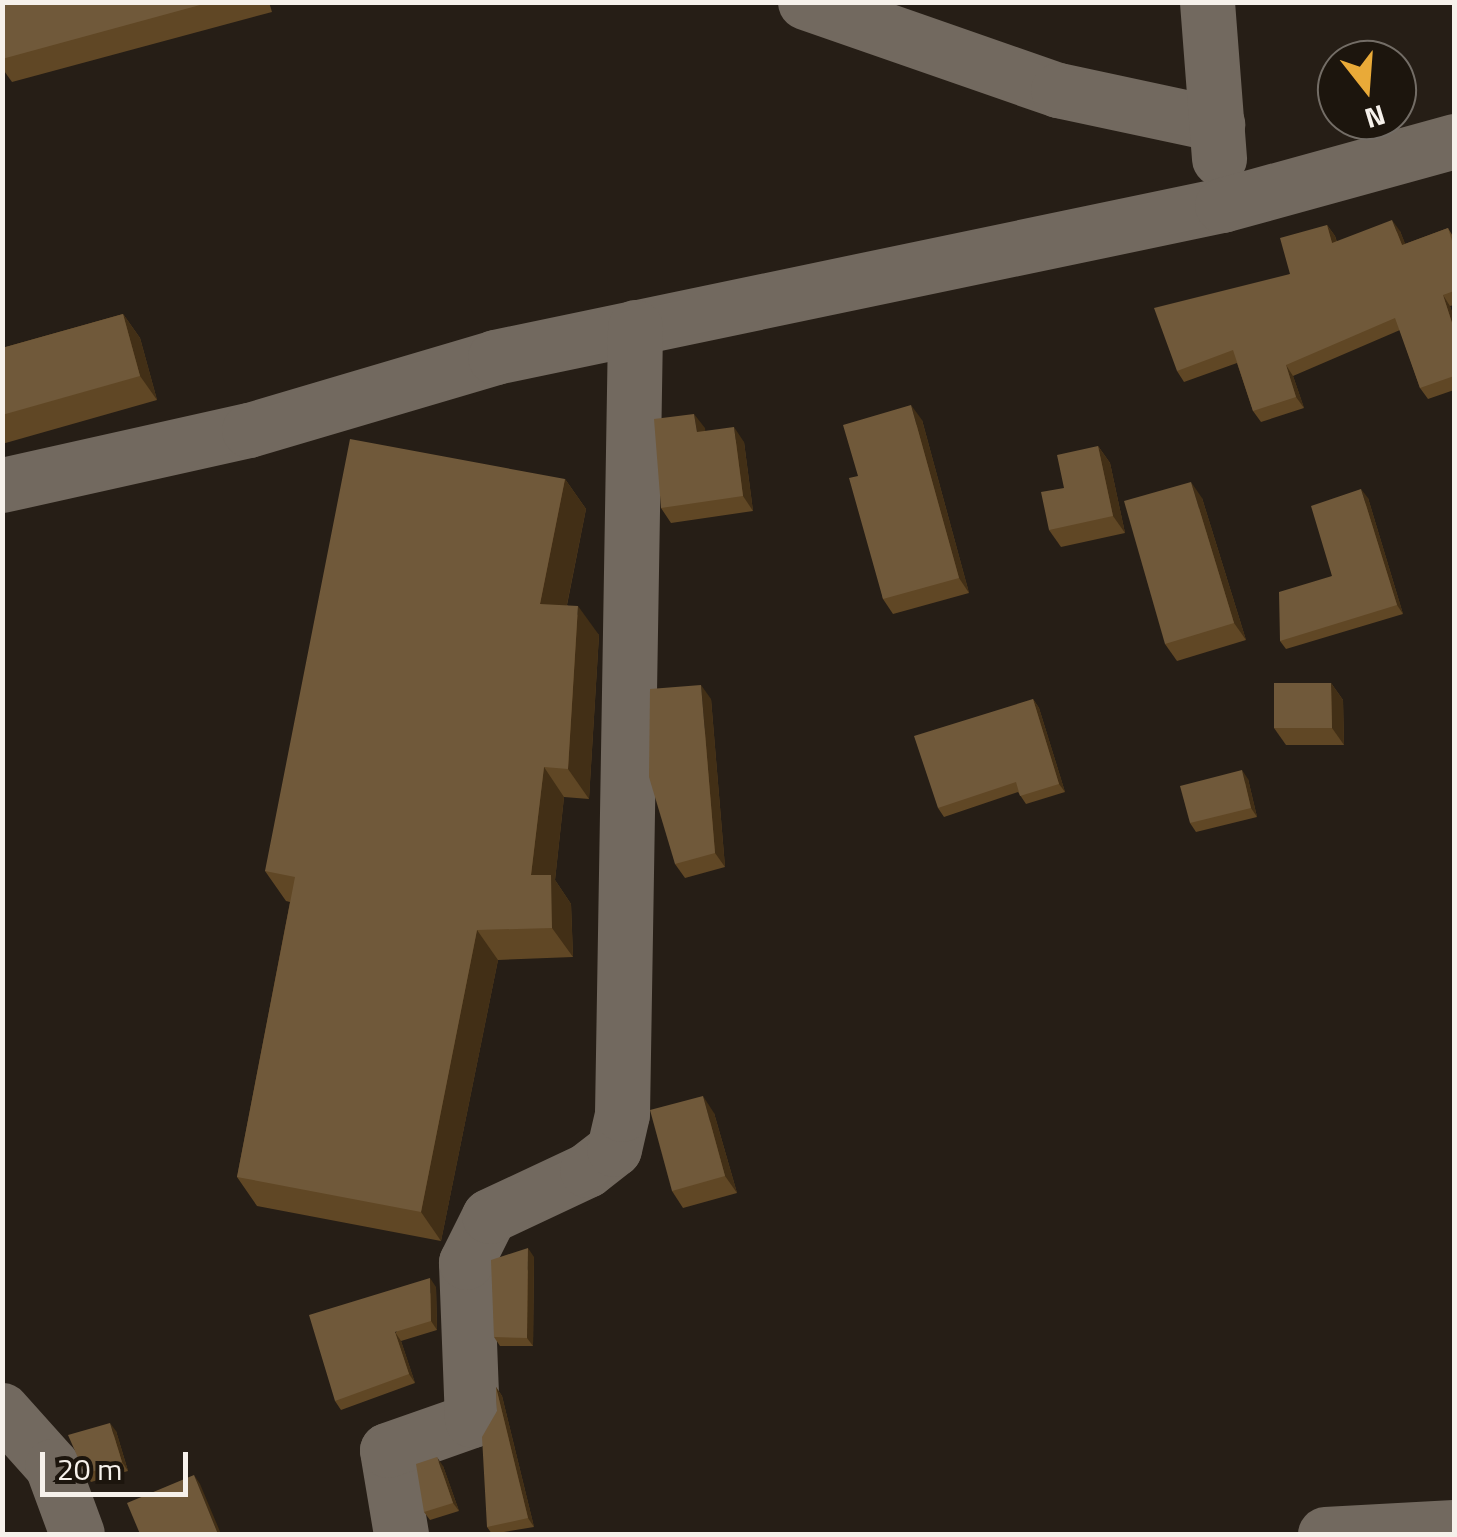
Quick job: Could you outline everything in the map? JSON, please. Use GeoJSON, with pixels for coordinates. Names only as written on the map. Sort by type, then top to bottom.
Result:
{"type":"FeatureCollection","features":[{"type":"Feature","properties":{"kind":"street"},"geometry":{"type":"LineString","coordinates":[[805,2],[1058,90],[1217,124]]}},
{"type":"Feature","properties":{"kind":"street"},"geometry":{"type":"LineString","coordinates":[[1208,2],[1222,205]]}},
{"type":"Feature","properties":{"kind":"street"},"geometry":{"type":"LineString","coordinates":[[2,485],[635,327],[1222,205],[1454,141]]}},
{"type":"Feature","properties":{"kind":"street"},"geometry":{"type":"LineString","coordinates":[[401,1534],[387,1450],[472,1420],[466,1262],[489,1216],[587,1170],[614,1149],[622,1114],[635,327]]}},
{"type":"Feature","properties":{"kind":"street"},"geometry":{"type":"LineString","coordinates":[[2,1410],[52,1466],[77,1534]]}},
{"type":"Feature","properties":{"kind":"street"},"geometry":{"type":"LineString","coordinates":[[1325,1534],[1454,1527]]}},
{"type":"Feature","properties":{"kind":"building"},"geometry":{"type":"Polygon","coordinates":[[[2,2],[211,2],[2,59],[2,2]]]}},
{"type":"Feature","properties":{"kind":"building"},"geometry":{"type":"Polygon","coordinates":[[[1392,220],[1402,245],[1448,228],[1454,247],[1454,291],[1443,295],[1454,329],[1454,376],[1420,388],[1395,318],[1286,365],[1296,397],[1253,411],[1233,350],[1177,371],[1154,308],[1290,274],[1280,238],[1327,225],[1332,243],[1392,220]]]}},
{"type":"Feature","properties":{"kind":"building"},"geometry":{"type":"Polygon","coordinates":[[[123,314],[140,376],[2,415],[2,348],[123,314]]]}},
{"type":"Feature","properties":{"kind":"building"},"geometry":{"type":"Polygon","coordinates":[[[911,405],[959,578],[883,599],[849,478],[858,476],[843,425],[911,405]]]}},
{"type":"Feature","properties":{"kind":"building"},"geometry":{"type":"Polygon","coordinates":[[[694,414],[697,432],[734,427],[743,496],[661,508],[654,419],[694,414]]]}},
{"type":"Feature","properties":{"kind":"building"},"geometry":{"type":"Polygon","coordinates":[[[350,439],[565,479],[540,604],[578,606],[568,769],[544,767],[531,875],[551,875],[552,928],[477,930],[421,1212],[237,1177],[295,877],[265,871],[350,439]]]}},
{"type":"Feature","properties":{"kind":"building"},"geometry":{"type":"Polygon","coordinates":[[[1098,446],[1113,516],[1049,530],[1041,492],[1064,488],[1057,455],[1098,446]]]}},
{"type":"Feature","properties":{"kind":"building"},"geometry":{"type":"Polygon","coordinates":[[[1191,482],[1234,623],[1165,644],[1124,501],[1191,482]]]}},
{"type":"Feature","properties":{"kind":"building"},"geometry":{"type":"Polygon","coordinates":[[[1361,489],[1397,605],[1280,641],[1279,592],[1332,576],[1311,506],[1361,489]]]}},
{"type":"Feature","properties":{"kind":"building"},"geometry":{"type":"Polygon","coordinates":[[[1274,683],[1331,683],[1332,728],[1274,728],[1274,683]]]}},
{"type":"Feature","properties":{"kind":"building"},"geometry":{"type":"Polygon","coordinates":[[[701,685],[715,853],[675,864],[649,777],[650,689],[701,685]]]}},
{"type":"Feature","properties":{"kind":"building"},"geometry":{"type":"Polygon","coordinates":[[[1033,699],[1059,784],[1020,796],[1016,782],[938,808],[914,736],[1033,699]]]}},
{"type":"Feature","properties":{"kind":"building"},"geometry":{"type":"Polygon","coordinates":[[[1242,770],[1251,808],[1190,823],[1180,786],[1242,770]]]}},
{"type":"Feature","properties":{"kind":"building"},"geometry":{"type":"Polygon","coordinates":[[[703,1096],[725,1176],[672,1191],[650,1110],[703,1096]]]}},
{"type":"Feature","properties":{"kind":"building"},"geometry":{"type":"Polygon","coordinates":[[[528,1248],[527,1338],[494,1337],[491,1260],[528,1248]]]}},
{"type":"Feature","properties":{"kind":"building"},"geometry":{"type":"Polygon","coordinates":[[[430,1278],[431,1321],[395,1332],[409,1374],[335,1401],[309,1315],[430,1278]]]}},
{"type":"Feature","properties":{"kind":"building"},"geometry":{"type":"Polygon","coordinates":[[[496,1387],[528,1518],[487,1527],[482,1437],[497,1411],[496,1387]]]}},
{"type":"Feature","properties":{"kind":"building"},"geometry":{"type":"Polygon","coordinates":[[[110,1423],[122,1462],[85,1474],[68,1435],[110,1423]]]}},
{"type":"Feature","properties":{"kind":"building"},"geometry":{"type":"Polygon","coordinates":[[[437,1457],[453,1503],[424,1512],[416,1464],[437,1457]]]}},
{"type":"Feature","properties":{"kind":"building"},"geometry":{"type":"Polygon","coordinates":[[[194,1475],[218,1534],[140,1534],[127,1503],[194,1475]]]}}]}
